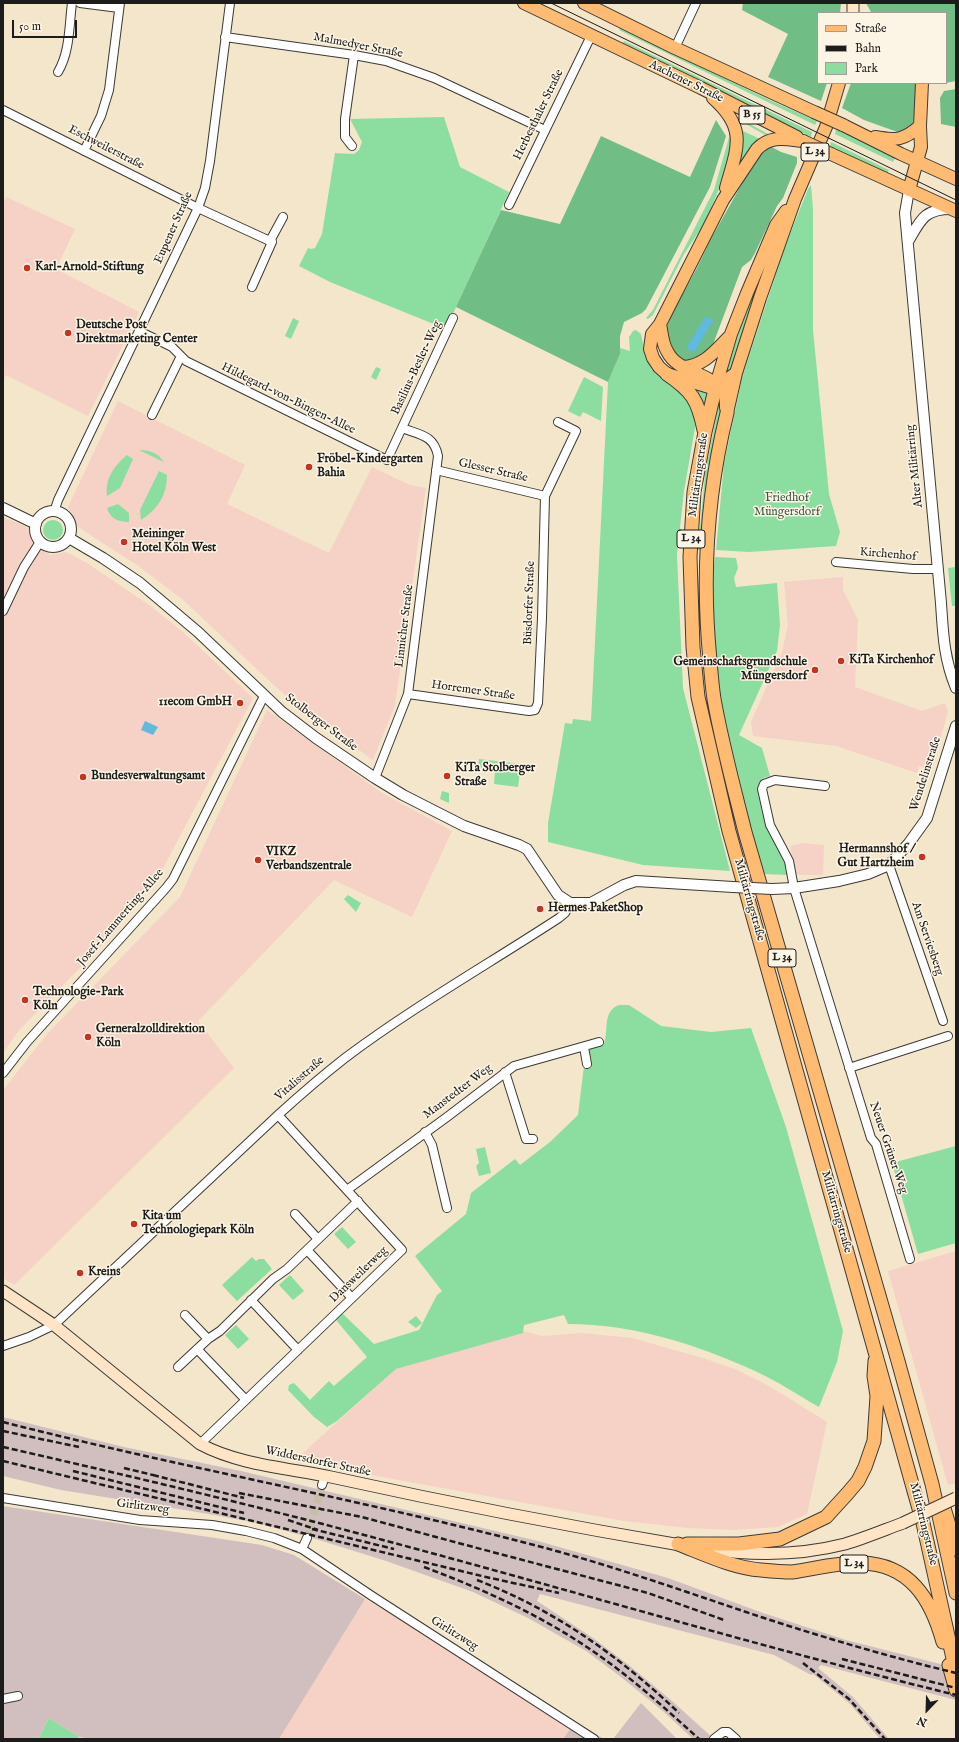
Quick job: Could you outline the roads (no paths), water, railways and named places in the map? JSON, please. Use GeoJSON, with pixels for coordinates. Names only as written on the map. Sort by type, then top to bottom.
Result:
{"type":"FeatureCollection","features":[{"type":"Feature","properties":{"kind":"highway"},"geometry":{"type":"LineString","coordinates":[[667,374],[692,394],[702,418],[705,432]]}},
{"type":"Feature","properties":{"kind":"highway","name":"Militärringstraße"},"geometry":{"type":"LineString","coordinates":[[716,385],[705,432],[694,492],[690,557],[693,647],[698,698],[729,831],[924,1523],[956,1672]]}},
{"type":"Feature","properties":{"kind":"highway","name":"Militärringstraße"},"geometry":{"type":"LineString","coordinates":[[727,414],[717,451],[707,548],[706,620],[714,698],[745,832],[898,1361],[932,1484],[956,1593]]}},
{"type":"Feature","properties":{"kind":"highway","name":"L 34"},"geometry":{"type":"LineString","coordinates":[[678,1544],[739,1544],[780,1539],[826,1516],[848,1494],[858,1481],[865,1467],[874,1441],[877,1396],[874,1376],[876,1353]]}},
{"type":"Feature","properties":{"kind":"highway","name":"L 34"},"geometry":{"type":"LineString","coordinates":[[932,1484],[947,1515],[956,1549]]}},
{"type":"Feature","properties":{"kind":"highway","name":"L 34"},"geometry":{"type":"LineString","coordinates":[[678,1544],[726,1561],[760,1570],[790,1572],[861,1563],[889,1568],[918,1587],[930,1606],[941,1635],[956,1690]]}},
{"type":"Feature","properties":{"kind":"main road","name":"Aachener Straße"},"geometry":{"type":"LineString","coordinates":[[524,3],[701,88],[803,141],[953,210]]}},
{"type":"Feature","properties":{"kind":"main road","name":"B 55"},"geometry":{"type":"LineString","coordinates":[[584,3],[675,48],[859,132],[918,162],[956,179]]}},
{"type":"Feature","properties":{"kind":"main road","name":"Militärringstraße"},"geometry":{"type":"LineString","coordinates":[[727,414],[736,373],[760,298],[795,199],[826,127],[839,84]]}},
{"type":"Feature","properties":{"kind":"main road"},"geometry":{"type":"LineString","coordinates":[[909,190],[921,147],[920,126],[922,84]]}},
{"type":"Feature","properties":{"kind":"main road"},"geometry":{"type":"LineString","coordinates":[[701,88],[718,103],[730,117],[738,132],[738,147],[722,200]]}},
{"type":"Feature","properties":{"kind":"main road","name":"B 55"},"geometry":{"type":"LineString","coordinates":[[859,132],[874,137],[896,140],[911,134],[920,126]]}},
{"type":"Feature","properties":{"kind":"main road"},"geometry":{"type":"LineString","coordinates":[[736,373],[731,378],[716,385],[706,387],[667,374],[659,367],[653,358],[650,349],[652,334],[660,324],[722,200],[750,158],[764,142],[781,138],[803,141]]}},
{"type":"Feature","properties":{"kind":"main road","name":"Militärringstraße"},"geometry":{"type":"LineString","coordinates":[[716,385],[731,334],[776,225],[795,199]]}},
{"type":"Feature","properties":{"kind":"main road"},"geometry":{"type":"LineString","coordinates":[[660,324],[664,344],[671,358],[683,367],[708,378],[716,385],[724,393],[727,414]]}},
{"type":"Feature","properties":{"kind":"main road"},"geometry":{"type":"LineString","coordinates":[[683,367],[695,366],[702,362],[712,355],[731,334]]}},
{"type":"Feature","properties":{"kind":"main road","name":"Widdersdorfer Straße"},"geometry":{"type":"LineString","coordinates":[[3,1291],[54,1324],[200,1444],[214,1451],[323,1481],[678,1544]]}},
{"type":"Feature","properties":{"kind":"main road","name":"L 34"},"geometry":{"type":"LineString","coordinates":[[678,1544],[730,1553],[768,1555],[805,1552],[846,1543],[903,1523],[956,1498]]}},
{"type":"Feature","properties":{"kind":"street"},"geometry":{"type":"LineString","coordinates":[[58,72],[66,53],[72,3]]}},
{"type":"Feature","properties":{"kind":"street"},"geometry":{"type":"LineString","coordinates":[[80,3],[120,5],[109,90],[101,116],[84,151]]}},
{"type":"Feature","properties":{"kind":"street","name":"Eupener Straße"},"geometry":{"type":"LineString","coordinates":[[54,512],[58,500],[198,208],[205,188],[210,161],[230,3]]}},
{"type":"Feature","properties":{"kind":"street"},"geometry":{"type":"LineString","coordinates":[[675,48],[696,3]]}},
{"type":"Feature","properties":{"kind":"street","name":"Herbesthaler Straße"},"geometry":{"type":"LineString","coordinates":[[509,205],[591,36]]}},
{"type":"Feature","properties":{"kind":"street","name":"Malmedyer Straße"},"geometry":{"type":"LineString","coordinates":[[226,37],[386,61],[408,68],[545,130]]}},
{"type":"Feature","properties":{"kind":"street"},"geometry":{"type":"LineString","coordinates":[[352,146],[344,136],[354,55]]}},
{"type":"Feature","properties":{"kind":"street","name":"Eschweilerstraße"},"geometry":{"type":"LineString","coordinates":[[3,110],[198,208],[270,241]]}},
{"type":"Feature","properties":{"kind":"street","name":"Alter Militärring"},"geometry":{"type":"LineString","coordinates":[[909,190],[905,213],[909,240],[945,652],[956,688]]}},
{"type":"Feature","properties":{"kind":"street"},"geometry":{"type":"LineString","coordinates":[[909,240],[922,219],[927,214],[935,210],[953,210]]}},
{"type":"Feature","properties":{"kind":"street"},"geometry":{"type":"LineString","coordinates":[[252,287],[270,248],[272,242],[270,241],[283,217]]}},
{"type":"Feature","properties":{"kind":"street","name":"Basilius-Besler-Weg"},"geometry":{"type":"LineString","coordinates":[[387,460],[453,318]]}},
{"type":"Feature","properties":{"kind":"street","name":"Hildegard-von-Bingen-Allee"},"geometry":{"type":"LineString","coordinates":[[139,331],[172,347],[186,361],[387,460]]}},
{"type":"Feature","properties":{"kind":"street"},"geometry":{"type":"LineString","coordinates":[[152,415],[181,356]]}},
{"type":"Feature","properties":{"kind":"street"},"geometry":{"type":"LineString","coordinates":[[545,496],[570,437],[576,430],[558,422]]}},
{"type":"Feature","properties":{"kind":"street","name":"Basilius-Besler-Weg"},"geometry":{"type":"LineString","coordinates":[[402,428],[431,440],[436,446],[438,456],[436,470]]}},
{"type":"Feature","properties":{"kind":"street","name":"Glesser Straße"},"geometry":{"type":"LineString","coordinates":[[436,470],[545,496]]}},
{"type":"Feature","properties":{"kind":"street","name":"Linnicher Straße"},"geometry":{"type":"LineString","coordinates":[[375,778],[408,694],[436,470]]}},
{"type":"Feature","properties":{"kind":"street","name":"Büsdorfer Straße"},"geometry":{"type":"LineString","coordinates":[[535,710],[538,703],[542,618],[545,496]]}},
{"type":"Feature","properties":{"kind":"street"},"geometry":{"type":"LineString","coordinates":[[3,508],[36,524]]}},
{"type":"Feature","properties":{"kind":"street"},"geometry":{"type":"LineString","coordinates":[[54,512],[59,512],[66,516],[69,521],[71,531],[69,538],[59,546],[52,548],[40,542],[36,537],[36,524],[39,517],[44,513],[54,512]]}},
{"type":"Feature","properties":{"kind":"street","name":"Stolberger Straße"},"geometry":{"type":"LineString","coordinates":[[69,538],[103,558],[140,583],[198,632],[264,696],[310,734],[403,795],[450,819],[490,836],[527,849],[558,895],[570,903]]}},
{"type":"Feature","properties":{"kind":"street"},"geometry":{"type":"LineString","coordinates":[[3,611],[24,567],[40,542]]}},
{"type":"Feature","properties":{"kind":"street","name":"Kirchenhof"},"geometry":{"type":"LineString","coordinates":[[836,562],[913,569],[938,569]]}},
{"type":"Feature","properties":{"kind":"street","name":"Horremer Straße"},"geometry":{"type":"LineString","coordinates":[[408,694],[528,711],[535,710]]}},
{"type":"Feature","properties":{"kind":"street","name":"Josef-Lammerting-Allee"},"geometry":{"type":"LineString","coordinates":[[3,1073],[27,1042],[166,888],[173,878],[264,696]]}},
{"type":"Feature","properties":{"kind":"street","name":"Wendelinstraße"},"geometry":{"type":"LineString","coordinates":[[570,903],[591,903],[634,881],[772,889],[794,888],[839,881],[868,874],[888,865],[909,843],[927,818],[956,726]]}},
{"type":"Feature","properties":{"kind":"street"},"geometry":{"type":"LineString","coordinates":[[794,888],[789,861],[770,825],[762,789],[764,784],[775,780],[825,786]]}},
{"type":"Feature","properties":{"kind":"street","name":"Am Serviesberg"},"geometry":{"type":"LineString","coordinates":[[888,865],[943,1021]]}},
{"type":"Feature","properties":{"kind":"street","name":"Neuer Grüner Weg"},"geometry":{"type":"LineString","coordinates":[[794,888],[871,1138],[876,1144],[910,1259]]}},
{"type":"Feature","properties":{"kind":"street","name":"Vitalisstraße"},"geometry":{"type":"LineString","coordinates":[[3,1346],[54,1324],[278,1115],[345,1058],[420,1007],[559,918],[565,913],[570,903]]}},
{"type":"Feature","properties":{"kind":"street"},"geometry":{"type":"LineString","coordinates":[[849,1068],[948,1036]]}},
{"type":"Feature","properties":{"kind":"street","name":"Manstedter Weg"},"geometry":{"type":"LineString","coordinates":[[347,1190],[514,1066],[523,1062],[599,1042]]}},
{"type":"Feature","properties":{"kind":"street"},"geometry":{"type":"LineString","coordinates":[[584,1047],[587,1064]]}},
{"type":"Feature","properties":{"kind":"street","name":"Manstedter Weg"},"geometry":{"type":"LineString","coordinates":[[505,1072],[526,1139],[533,1139]]}},
{"type":"Feature","properties":{"kind":"street","name":"Dansweilerweg"},"geometry":{"type":"LineString","coordinates":[[200,1444],[402,1250],[278,1115]]}},
{"type":"Feature","properties":{"kind":"street","name":"Manstedter Weg"},"geometry":{"type":"LineString","coordinates":[[425,1132],[432,1145],[448,1208]]}},
{"type":"Feature","properties":{"kind":"street"},"geometry":{"type":"LineString","coordinates":[[178,1367],[208,1339],[220,1331],[273,1278],[307,1250],[358,1201]]}},
{"type":"Feature","properties":{"kind":"street"},"geometry":{"type":"LineString","coordinates":[[295,1214],[318,1239]]}},
{"type":"Feature","properties":{"kind":"street"},"geometry":{"type":"LineString","coordinates":[[307,1250],[352,1298]]}},
{"type":"Feature","properties":{"kind":"street"},"geometry":{"type":"LineString","coordinates":[[251,1300],[298,1350]]}},
{"type":"Feature","properties":{"kind":"street"},"geometry":{"type":"LineString","coordinates":[[185,1315],[208,1339]]}},
{"type":"Feature","properties":{"kind":"street"},"geometry":{"type":"LineString","coordinates":[[197,1349],[246,1400]]}},
{"type":"Feature","properties":{"kind":"street","name":"Girlitzweg"},"geometry":{"type":"LineString","coordinates":[[3,1498],[140,1520],[226,1528],[274,1538],[302,1548],[372,1596],[594,1739]]}},
{"type":"Feature","properties":{"kind":"street"},"geometry":{"type":"LineString","coordinates":[[302,1548],[307,1538]]}},
{"type":"Feature","properties":{"kind":"street"},"geometry":{"type":"LineString","coordinates":[[3,1699],[18,1696]]}},
{"type":"Feature","properties":{"kind":"street"},"geometry":{"type":"LineString","coordinates":[[714,1739],[723,1732],[728,1732],[736,1739]]}},
{"type":"Feature","properties":{"kind":"water"},"geometry":{"type":"Polygon","coordinates":[[[706,316],[713,321],[694,353],[686,348],[706,316]]]}},
{"type":"Feature","properties":{"kind":"water"},"geometry":{"type":"Polygon","coordinates":[[[145,721],[158,727],[153,735],[141,730],[145,721]]]}},
{"type":"Feature","properties":{"kind":"tunnel"},"geometry":{"type":"LineString","coordinates":[[307,1538],[322,1485]]}},
{"type":"Feature","properties":{"kind":"tram line"},"geometry":{"type":"LineString","coordinates":[[551,3],[956,200]]}},
{"type":"Feature","properties":{"kind":"railway"},"geometry":{"type":"LineString","coordinates":[[3,1422],[135,1454],[468,1528],[534,1545],[620,1570],[833,1640],[956,1673]]}},
{"type":"Feature","properties":{"kind":"railway"},"geometry":{"type":"LineString","coordinates":[[3,1431],[79,1447]]}},
{"type":"Feature","properties":{"kind":"railway"},"geometry":{"type":"LineString","coordinates":[[3,1447],[336,1527],[812,1658],[956,1695]]}},
{"type":"Feature","properties":{"kind":"railway"},"geometry":{"type":"LineString","coordinates":[[3,1461],[486,1577],[559,1593]]}},
{"type":"Feature","properties":{"kind":"railway"},"geometry":{"type":"LineString","coordinates":[[124,1468],[157,1476]]}},
{"type":"Feature","properties":{"kind":"railway"},"geometry":{"type":"LineString","coordinates":[[73,1471],[244,1513]]}},
{"type":"Feature","properties":{"kind":"railway"},"geometry":{"type":"LineString","coordinates":[[153,1475],[244,1498]]}},
{"type":"Feature","properties":{"kind":"railway"},"geometry":{"type":"LineString","coordinates":[[239,1493],[362,1517],[648,1593],[724,1620]]}},
{"type":"Feature","properties":{"kind":"railway"},"geometry":{"type":"LineString","coordinates":[[288,1520],[318,1530]]}},
{"type":"Feature","properties":{"kind":"railway"},"geometry":{"type":"LineString","coordinates":[[312,1529],[394,1549]]}},
{"type":"Feature","properties":{"kind":"railway"},"geometry":{"type":"LineString","coordinates":[[424,1567],[513,1605],[577,1640],[636,1684],[699,1739]]}},
{"type":"Feature","properties":{"kind":"railway"},"geometry":{"type":"LineString","coordinates":[[477,1580],[533,1605],[585,1636],[633,1672],[679,1713]]}},
{"type":"Feature","properties":{"kind":"railway"},"geometry":{"type":"LineString","coordinates":[[842,1659],[956,1688]]}},
{"type":"Feature","properties":{"kind":"railway"},"geometry":{"type":"LineString","coordinates":[[803,1663],[849,1699],[885,1739]]}},
{"type":"Feature","properties":{"kind":"place","name":"Karl-Arnold-Stiftung"},"geometry":{"type":"Point","coordinates":[27,268]}},
{"type":"Feature","properties":{"kind":"place","name":"Deutsche Post Direktmarketing Center"},"geometry":{"type":"Point","coordinates":[68,333]}},
{"type":"Feature","properties":{"kind":"place","name":"Fröbel-Kindergarten Bahia"},"geometry":{"type":"Point","coordinates":[309,467]}},
{"type":"Feature","properties":{"kind":"place","name":"Meininger Hotel Köln West"},"geometry":{"type":"Point","coordinates":[124,542]}},
{"type":"Feature","properties":{"kind":"place","name":"KiTa Kirchenhof"},"geometry":{"type":"Point","coordinates":[841,661]}},
{"type":"Feature","properties":{"kind":"place","name":"Gemeinschaftsgrundschule Müngersdorf"},"geometry":{"type":"Point","coordinates":[815,670]}},
{"type":"Feature","properties":{"kind":"place","name":"11ecom GmbH"},"geometry":{"type":"Point","coordinates":[240,703]}},
{"type":"Feature","properties":{"kind":"place","name":"KiTa Stolberger Straße"},"geometry":{"type":"Point","coordinates":[447,776]}},
{"type":"Feature","properties":{"kind":"place","name":"Bundesverwaltungsamt"},"geometry":{"type":"Point","coordinates":[83,777]}},
{"type":"Feature","properties":{"kind":"place","name":"Hermannshof / Gut Hartzheim"},"geometry":{"type":"Point","coordinates":[922,857]}},
{"type":"Feature","properties":{"kind":"place","name":"VIKZ Verbandszentrale"},"geometry":{"type":"Point","coordinates":[258,860]}},
{"type":"Feature","properties":{"kind":"place","name":"Hermes PaketShop"},"geometry":{"type":"Point","coordinates":[540,909]}},
{"type":"Feature","properties":{"kind":"place","name":"Technologie-Park Köln"},"geometry":{"type":"Point","coordinates":[25,1000]}},
{"type":"Feature","properties":{"kind":"place","name":"Gerneralzolldirektion Köln"},"geometry":{"type":"Point","coordinates":[88,1037]}},
{"type":"Feature","properties":{"kind":"place","name":"Kita um Technologiepark Köln"},"geometry":{"type":"Point","coordinates":[134,1224]}},
{"type":"Feature","properties":{"kind":"place","name":"Kreins"},"geometry":{"type":"Point","coordinates":[80,1273]}},
{"type":"Feature","properties":{"kind":"park label","name":"Friedhof Müngersdorf"},"geometry":{"type":"Point","coordinates":[787,506]}}]}
